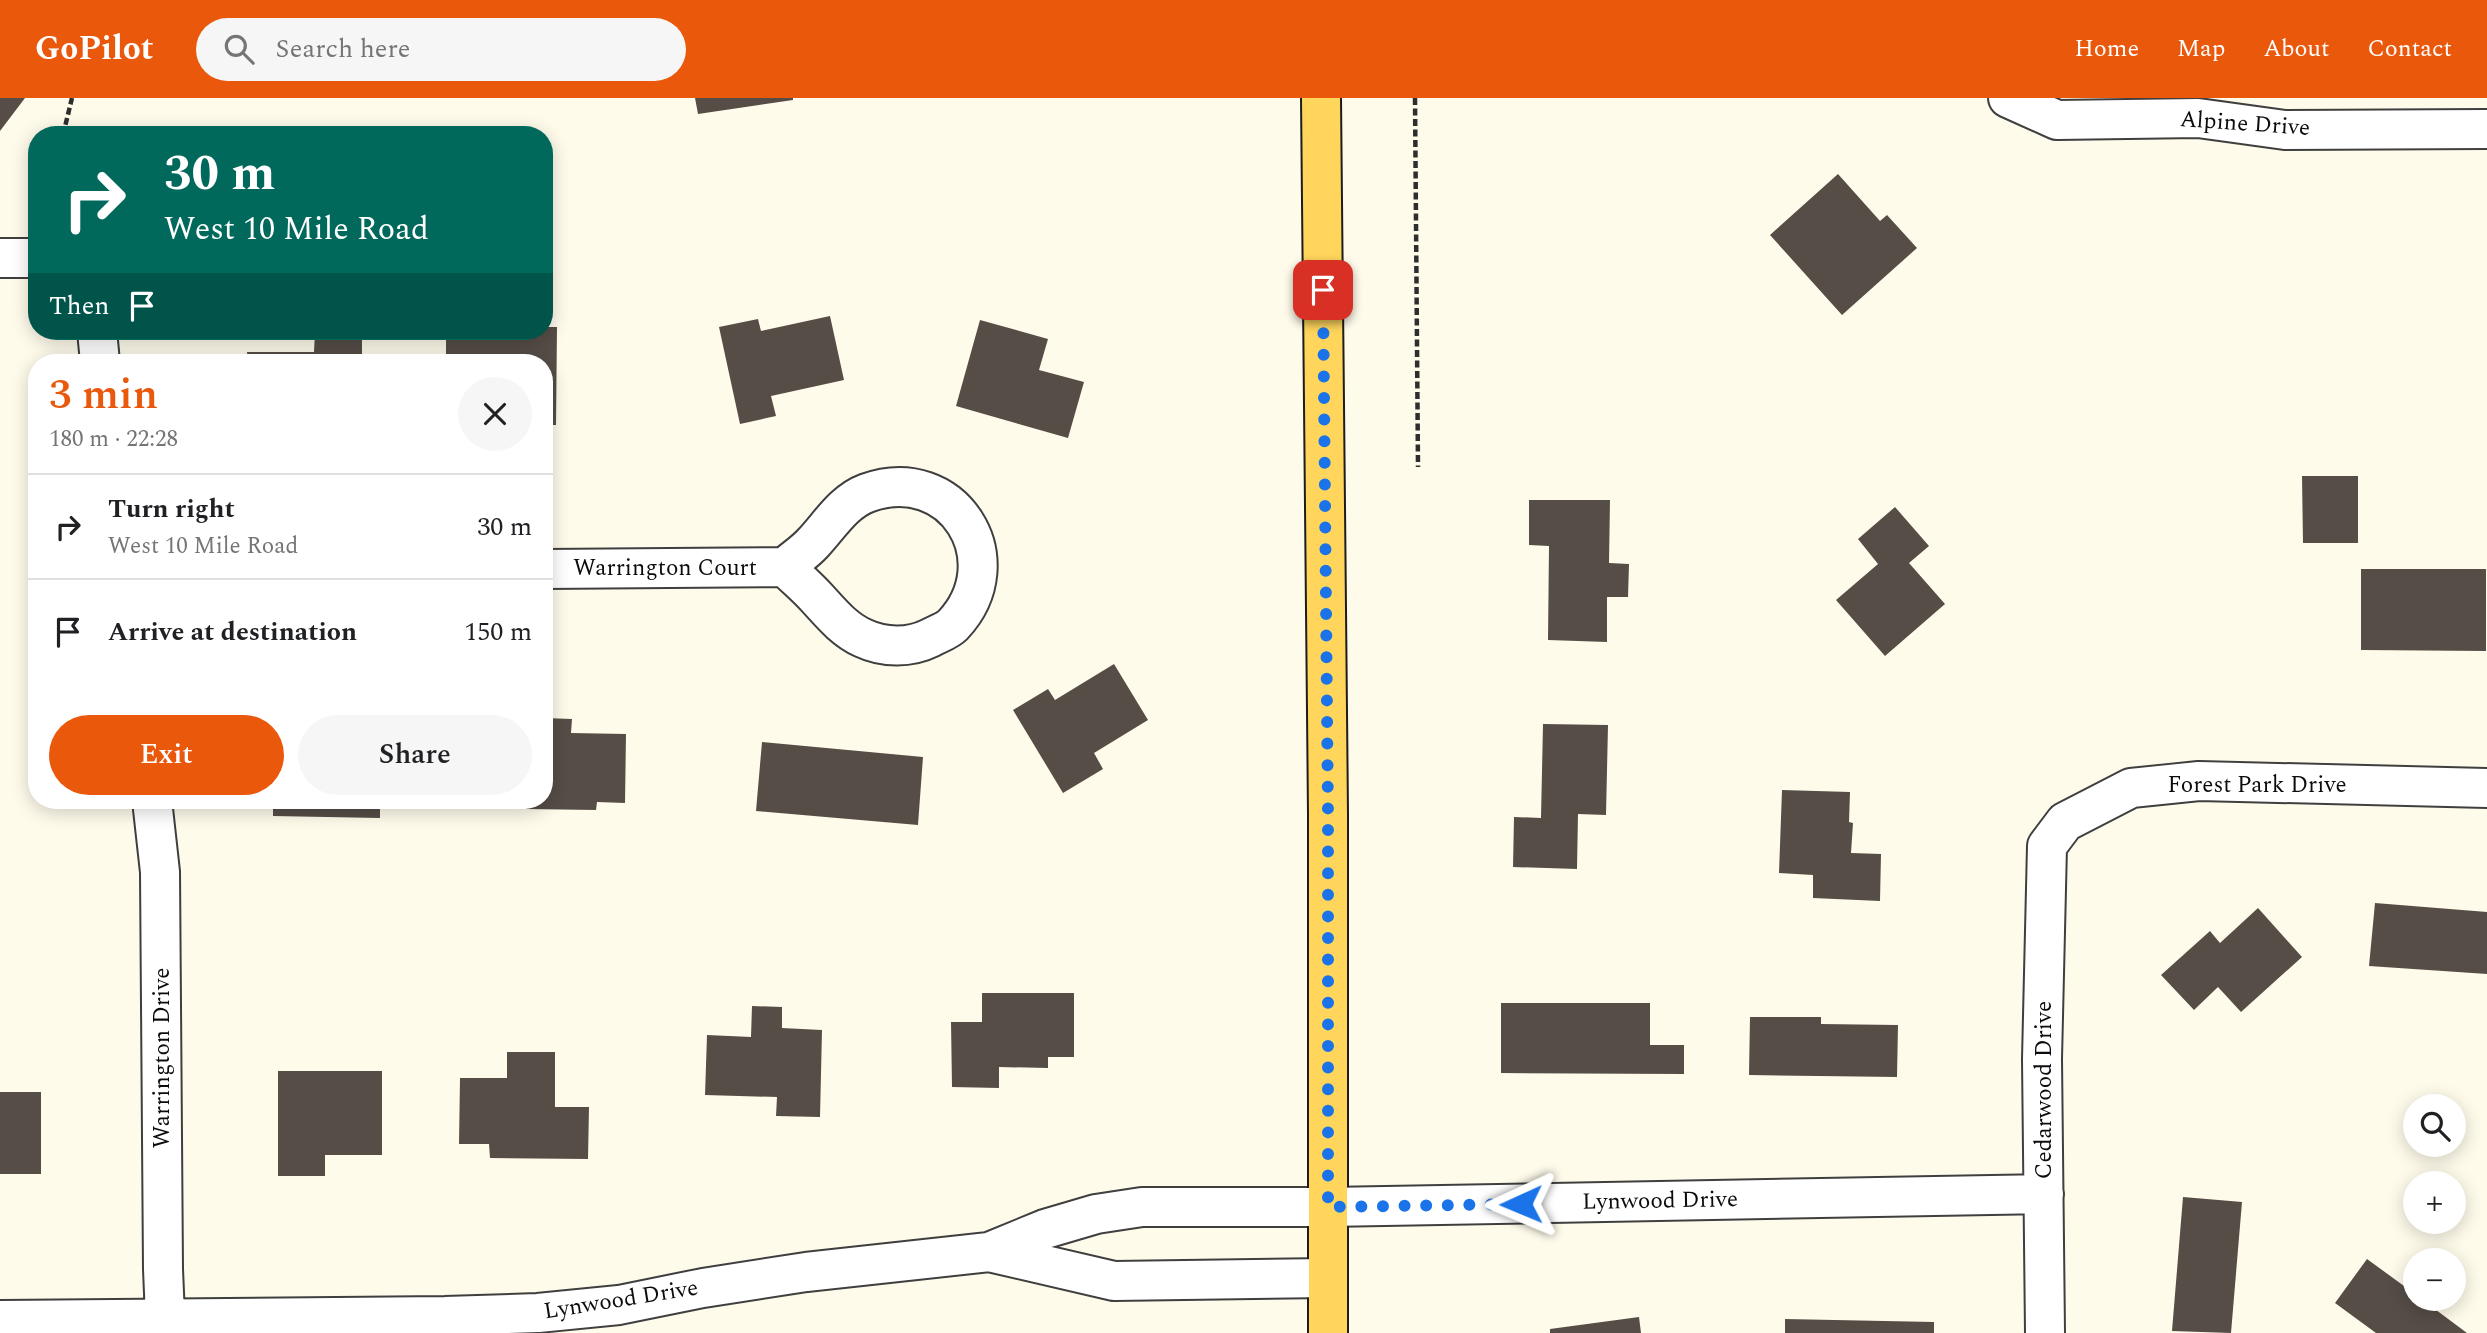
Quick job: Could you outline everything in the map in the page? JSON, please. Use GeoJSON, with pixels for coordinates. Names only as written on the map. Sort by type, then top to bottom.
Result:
{"type":"FeatureCollection","features":[{"type":"Feature","properties":{"kind":"main road"},"geometry":{"type":"LineString","coordinates":[[1321,98],[1328,814],[1328,1333]]}},
{"type":"Feature","properties":{"kind":"street","name":"Alpine Drive"},"geometry":{"type":"LineString","coordinates":[[2008,98],[2057,120],[2198,118],[2285,130],[2487,129]]}},
{"type":"Feature","properties":{"kind":"street"},"geometry":{"type":"LineString","coordinates":[[0,258],[28,258]]}},
{"type":"Feature","properties":{"kind":"street","name":"Warrington Court"},"geometry":{"type":"LineString","coordinates":[[553,569],[785,567],[813,543],[840,510],[865,494],[893,487],[923,489],[947,503],[973,534],[979,570],[970,603],[951,627],[920,643],[888,646],[863,638],[834,618],[785,567]]}},
{"type":"Feature","properties":{"kind":"street","name":"Forest Park Drive"},"geometry":{"type":"LineString","coordinates":[[2047,846],[2065,822],[2131,788],[2199,781],[2487,788]]}},
{"type":"Feature","properties":{"kind":"street","name":"Warrington Drive"},"geometry":{"type":"LineString","coordinates":[[153,809],[160,872],[165,1317]]}},
{"type":"Feature","properties":{"kind":"street","name":"Cedarwood Drive"},"geometry":{"type":"LineString","coordinates":[[2045,1333],[2042,1059],[2047,846]]}},
{"type":"Feature","properties":{"kind":"street","name":"Lynwood Drive"},"geometry":{"type":"LineString","coordinates":[[0,1320],[445,1316],[538,1313],[619,1305],[703,1288],[806,1272],[989,1252],[1045,1229],[1096,1214],[1142,1207],[1328,1207],[2044,1194]]}},
{"type":"Feature","properties":{"kind":"street","name":"Lynwood Drive"},"geometry":{"type":"LineString","coordinates":[[989,1252],[1114,1281],[1328,1278]]}},
{"type":"Feature","properties":{"kind":"path"},"geometry":{"type":"LineString","coordinates":[[65,126],[72,98]]}},
{"type":"Feature","properties":{"kind":"path"},"geometry":{"type":"LineString","coordinates":[[1415,98],[1418,467]]}},
{"type":"Feature","properties":{"kind":"building"},"geometry":{"type":"Polygon","coordinates":[[[0,98],[25,98],[0,131],[0,98]]]}},
{"type":"Feature","properties":{"kind":"building"},"geometry":{"type":"Polygon","coordinates":[[[695,98],[793,98],[793,100],[698,114],[695,98]]]}},
{"type":"Feature","properties":{"kind":"building"},"geometry":{"type":"Polygon","coordinates":[[[1838,174],[1880,221],[1887,215],[1917,248],[1842,315],[1770,235],[1838,174]]]}},
{"type":"Feature","properties":{"kind":"building"},"geometry":{"type":"Polygon","coordinates":[[[830,316],[844,380],[771,396],[776,416],[740,424],[719,327],[758,319],[761,331],[830,316]]]}},
{"type":"Feature","properties":{"kind":"building"},"geometry":{"type":"Polygon","coordinates":[[[980,320],[1048,339],[1039,370],[1084,382],[1068,438],[956,406],[980,320]]]}},
{"type":"Feature","properties":{"kind":"building"},"geometry":{"type":"Polygon","coordinates":[[[553,327],[557,327],[556,425],[553,425],[553,354],[446,354],[446,340],[553,340],[553,327]]]}},
{"type":"Feature","properties":{"kind":"building"},"geometry":{"type":"Polygon","coordinates":[[[315,340],[362,340],[362,354],[247,352],[314,352],[315,340]]]}},
{"type":"Feature","properties":{"kind":"building"},"geometry":{"type":"Polygon","coordinates":[[[2302,476],[2358,476],[2358,543],[2303,543],[2302,476]]]}},
{"type":"Feature","properties":{"kind":"building"},"geometry":{"type":"Polygon","coordinates":[[[1529,500],[1610,500],[1609,563],[1629,564],[1628,597],[1607,597],[1607,642],[1548,640],[1549,546],[1529,545],[1529,500]]]}},
{"type":"Feature","properties":{"kind":"building"},"geometry":{"type":"Polygon","coordinates":[[[1895,507],[1929,546],[1909,563],[1945,604],[1885,656],[1836,600],[1878,564],[1858,539],[1895,507]]]}},
{"type":"Feature","properties":{"kind":"building"},"geometry":{"type":"Polygon","coordinates":[[[2361,569],[2486,569],[2486,651],[2361,650],[2361,569]]]}},
{"type":"Feature","properties":{"kind":"building"},"geometry":{"type":"Polygon","coordinates":[[[1114,664],[1148,720],[1094,753],[1103,769],[1063,793],[1013,710],[1048,689],[1055,700],[1114,664]]]}},
{"type":"Feature","properties":{"kind":"building"},"geometry":{"type":"Polygon","coordinates":[[[553,718],[572,719],[571,733],[626,734],[625,803],[597,802],[596,810],[526,809],[553,809],[553,718]]]}},
{"type":"Feature","properties":{"kind":"building"},"geometry":{"type":"Polygon","coordinates":[[[1543,724],[1608,725],[1606,815],[1578,814],[1577,869],[1513,867],[1514,817],[1541,818],[1543,724]]]}},
{"type":"Feature","properties":{"kind":"building"},"geometry":{"type":"Polygon","coordinates":[[[762,742],[923,757],[918,825],[756,811],[762,742]]]}},
{"type":"Feature","properties":{"kind":"building"},"geometry":{"type":"Polygon","coordinates":[[[1782,790],[1850,792],[1849,822],[1853,823],[1851,853],[1881,854],[1880,901],[1813,898],[1813,875],[1779,873],[1782,790]]]}},
{"type":"Feature","properties":{"kind":"building"},"geometry":{"type":"Polygon","coordinates":[[[273,809],[380,809],[380,818],[273,816],[273,809]]]}},
{"type":"Feature","properties":{"kind":"building"},"geometry":{"type":"Polygon","coordinates":[[[2375,903],[2487,912],[2487,974],[2369,966],[2375,903]]]}},
{"type":"Feature","properties":{"kind":"building"},"geometry":{"type":"Polygon","coordinates":[[[2258,908],[2302,957],[2241,1012],[2218,987],[2194,1010],[2161,975],[2210,931],[2220,943],[2258,908]]]}},
{"type":"Feature","properties":{"kind":"building"},"geometry":{"type":"Polygon","coordinates":[[[982,993],[1074,993],[1074,1057],[1048,1057],[1048,1068],[999,1067],[999,1088],[952,1087],[951,1022],[982,1022],[982,993]]]}},
{"type":"Feature","properties":{"kind":"building"},"geometry":{"type":"Polygon","coordinates":[[[1501,1003],[1650,1003],[1650,1045],[1684,1045],[1684,1074],[1501,1073],[1501,1003]]]}},
{"type":"Feature","properties":{"kind":"building"},"geometry":{"type":"Polygon","coordinates":[[[752,1006],[782,1007],[782,1028],[822,1030],[820,1117],[776,1116],[777,1097],[705,1095],[707,1035],[751,1037],[752,1006]]]}},
{"type":"Feature","properties":{"kind":"building"},"geometry":{"type":"Polygon","coordinates":[[[1750,1017],[1821,1017],[1821,1024],[1898,1025],[1897,1077],[1749,1075],[1750,1017]]]}},
{"type":"Feature","properties":{"kind":"building"},"geometry":{"type":"Polygon","coordinates":[[[507,1052],[555,1052],[555,1107],[589,1107],[588,1159],[490,1158],[489,1144],[459,1144],[460,1078],[507,1078],[507,1052]]]}},
{"type":"Feature","properties":{"kind":"building"},"geometry":{"type":"Polygon","coordinates":[[[278,1071],[382,1071],[382,1155],[325,1155],[325,1176],[278,1176],[278,1071]]]}},
{"type":"Feature","properties":{"kind":"building"},"geometry":{"type":"Polygon","coordinates":[[[0,1092],[41,1092],[41,1174],[0,1174],[0,1092]]]}},
{"type":"Feature","properties":{"kind":"building"},"geometry":{"type":"Polygon","coordinates":[[[2183,1197],[2242,1202],[2231,1333],[2172,1331],[2183,1197]]]}},
{"type":"Feature","properties":{"kind":"building"},"geometry":{"type":"Polygon","coordinates":[[[2367,1259],[2403,1285],[2403,1311],[2437,1311],[2467,1333],[2376,1333],[2335,1303],[2367,1259]]]}},
{"type":"Feature","properties":{"kind":"building"},"geometry":{"type":"Polygon","coordinates":[[[1639,1317],[1641,1333],[1550,1333],[1550,1329],[1639,1317]]]}},
{"type":"Feature","properties":{"kind":"building"},"geometry":{"type":"Polygon","coordinates":[[[1785,1319],[1934,1322],[1934,1333],[1785,1333],[1785,1319]]]}},
{"type":"Feature","properties":{"kind":"route"},"geometry":{"type":"LineString","coordinates":[[1323,290],[1328,814],[1328,1207],[1521,1204]]}}]}
